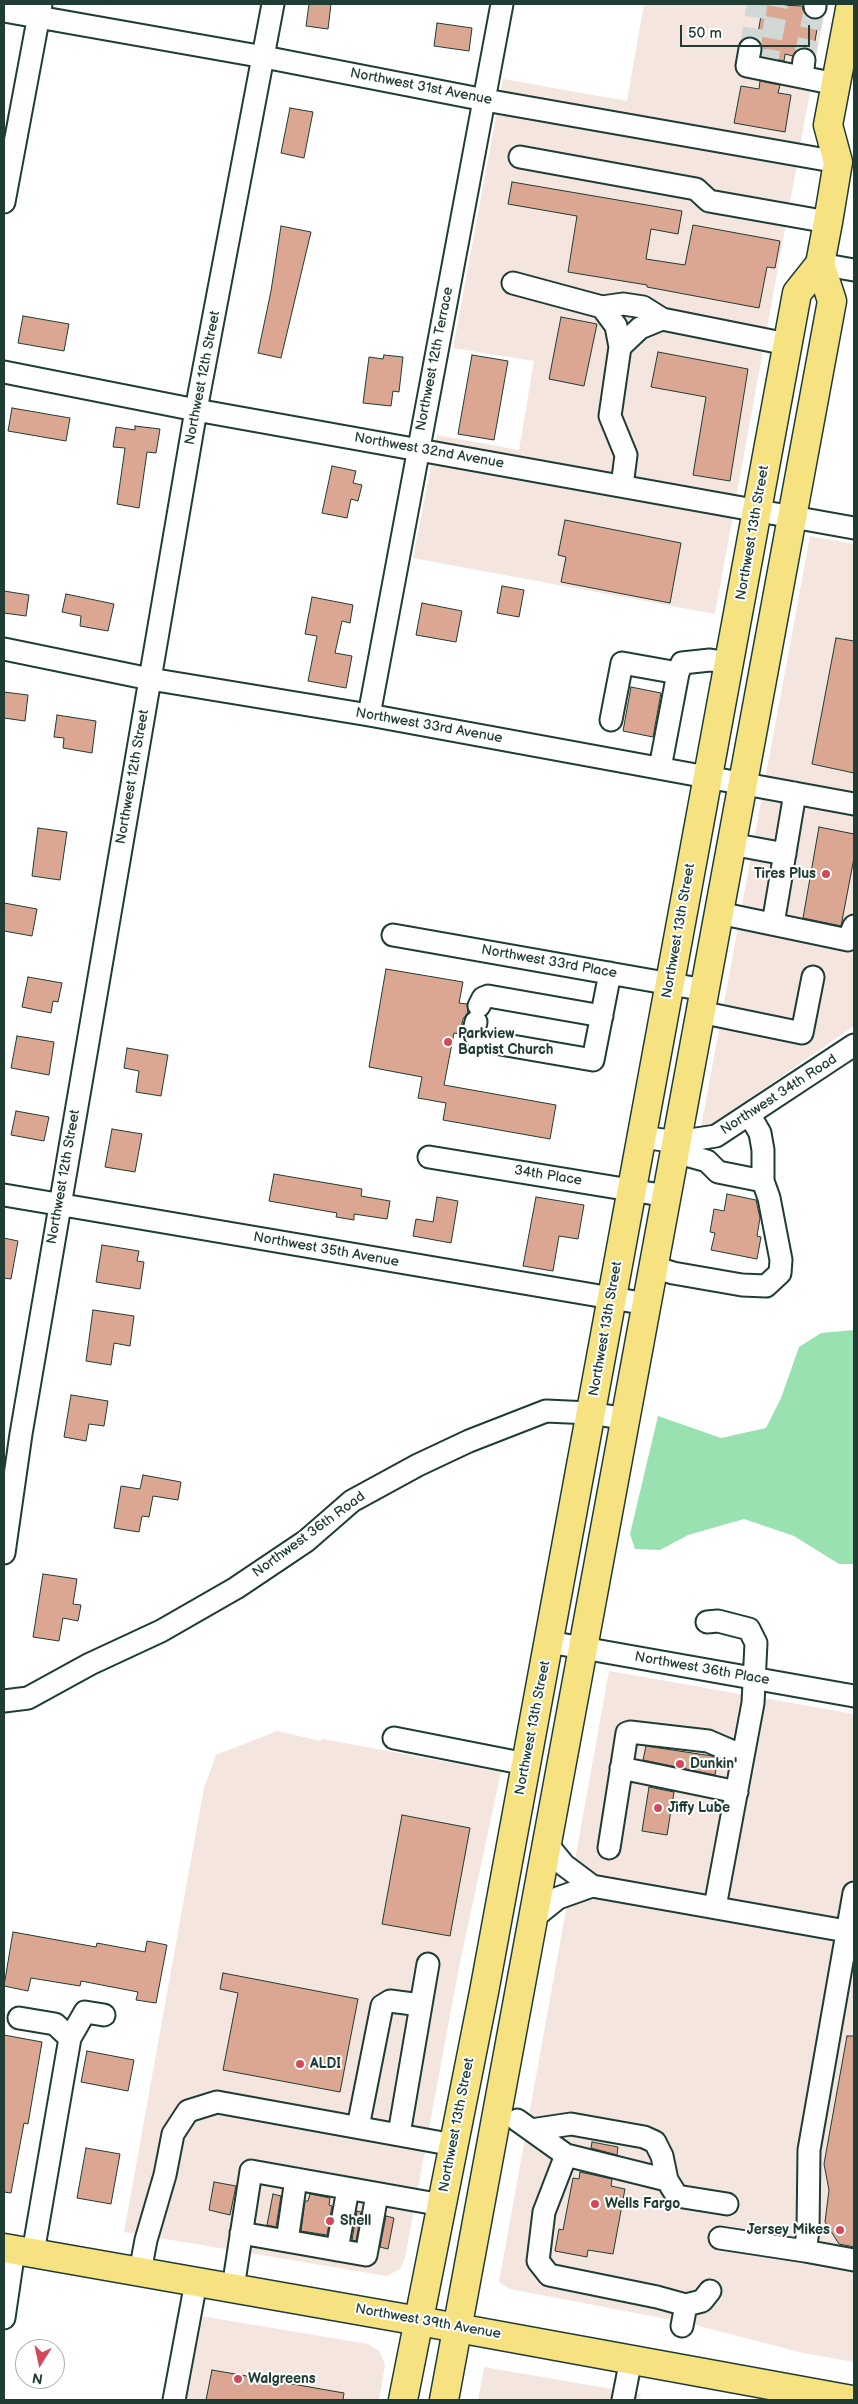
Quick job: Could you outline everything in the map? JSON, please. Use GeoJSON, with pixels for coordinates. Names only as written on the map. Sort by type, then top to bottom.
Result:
{"type":"FeatureCollection","features":[{"type":"Feature","properties":{"kind":"main road","name":"Northwest 13th Street"},"geometry":{"type":"LineString","coordinates":[[403,2400],[454,2145],[549,1642],[787,344],[797,293],[820,264],[828,222],[838,162],[828,125],[851,4]]}},
{"type":"Feature","properties":{"kind":"main road","name":"Northwest 13th Street"},"geometry":{"type":"LineString","coordinates":[[838,162],[854,140]]}},
{"type":"Feature","properties":{"kind":"main road","name":"Northwest 13th Street"},"geometry":{"type":"LineString","coordinates":[[444,2400],[532,1918],[627,1419],[742,783],[832,301],[820,264]]}},
{"type":"Feature","properties":{"kind":"main road","name":"Northwest 39th Avenue"},"geometry":{"type":"LineString","coordinates":[[17,2250],[419,2320],[631,2359],[820,2397],[852,2400]]}},
{"type":"Feature","properties":{"kind":"street","name":"Northwest 12th Street"},"geometry":{"type":"LineString","coordinates":[[4,1553],[12,1434],[60,1204],[196,410],[273,4]]}},
{"type":"Feature","properties":{"kind":"street","name":"Northwest 12th Terrace"},"geometry":{"type":"LineString","coordinates":[[369,715],[417,449],[502,4]]}},
{"type":"Feature","properties":{"kind":"street","name":"Northwest 31st Avenue"},"geometry":{"type":"LineString","coordinates":[[4,11],[40,10],[192,44],[485,100],[838,162]]}},
{"type":"Feature","properties":{"kind":"street"},"geometry":{"type":"LineString","coordinates":[[4,202],[40,10]]}},
{"type":"Feature","properties":{"kind":"street"},"geometry":{"type":"LineString","coordinates":[[750,49],[747,66],[796,67],[836,84]]}},
{"type":"Feature","properties":{"kind":"street"},"geometry":{"type":"LineString","coordinates":[[520,157],[696,189],[709,201],[828,222]]}},
{"type":"Feature","properties":{"kind":"street"},"geometry":{"type":"LineString","coordinates":[[820,264],[854,270]]}},
{"type":"Feature","properties":{"kind":"street"},"geometry":{"type":"LineString","coordinates":[[513,284],[602,307],[623,304],[643,307],[662,319],[787,344]]}},
{"type":"Feature","properties":{"kind":"street"},"geometry":{"type":"LineString","coordinates":[[602,307],[616,326],[620,347],[610,416],[626,455],[622,486]]}},
{"type":"Feature","properties":{"kind":"street"},"geometry":{"type":"LineString","coordinates":[[620,347],[640,328],[662,319]]}},
{"type":"Feature","properties":{"kind":"street","name":"Northwest 32nd Avenue"},"geometry":{"type":"LineString","coordinates":[[4,372],[196,410],[854,528]]}},
{"type":"Feature","properties":{"kind":"street","name":"Northwest 33rd Avenue"},"geometry":{"type":"LineString","coordinates":[[4,649],[150,679],[369,715],[854,804]]}},
{"type":"Feature","properties":{"kind":"street"},"geometry":{"type":"LineString","coordinates":[[660,768],[678,673],[682,663],[691,660],[728,663]]}},
{"type":"Feature","properties":{"kind":"street"},"geometry":{"type":"LineString","coordinates":[[611,720],[622,663],[678,673]]}},
{"type":"Feature","properties":{"kind":"street"},"geometry":{"type":"LineString","coordinates":[[773,924],[795,793]]}},
{"type":"Feature","properties":{"kind":"street"},"geometry":{"type":"LineString","coordinates":[[731,844],[785,854]]}},
{"type":"Feature","properties":{"kind":"street"},"geometry":{"type":"LineString","coordinates":[[719,913],[848,940],[854,926]]}},
{"type":"Feature","properties":{"kind":"street","name":"Northwest 33rd Place"},"geometry":{"type":"LineString","coordinates":[[393,935],[669,984],[703,1001],[802,1033],[813,977]]}},
{"type":"Feature","properties":{"kind":"street"},"geometry":{"type":"LineString","coordinates":[[602,1016],[488,996],[482,998],[474,1030],[476,1036],[483,1041],[593,1060],[602,1016],[610,973]]}},
{"type":"Feature","properties":{"kind":"street","name":"Northwest 34th Road"},"geometry":{"type":"LineString","coordinates":[[642,1137],[676,1147],[716,1136],[854,1045]]}},
{"type":"Feature","properties":{"kind":"street"},"geometry":{"type":"LineString","coordinates":[[654,1267],[732,1283],[766,1286],[780,1273],[782,1260],[769,1198],[763,1181],[763,1150],[760,1133],[749,1114]]}},
{"type":"Feature","properties":{"kind":"street"},"geometry":{"type":"LineString","coordinates":[[676,1147],[707,1161],[718,1172],[763,1181]]}},
{"type":"Feature","properties":{"kind":"street","name":"34th Place"},"geometry":{"type":"LineString","coordinates":[[429,1157],[667,1196]]}},
{"type":"Feature","properties":{"kind":"street","name":"Northwest 35th Avenue"},"geometry":{"type":"LineString","coordinates":[[4,1195],[647,1304]]}},
{"type":"Feature","properties":{"kind":"street","name":"Northwest 36th Road"},"geometry":{"type":"LineString","coordinates":[[4,1701],[28,1698],[90,1664],[162,1631],[236,1588],[306,1541],[352,1501],[418,1465],[470,1441],[546,1411],[590,1413],[627,1419]]}},
{"type":"Feature","properties":{"kind":"street"},"geometry":{"type":"LineString","coordinates":[[707,1622],[718,1621],[749,1629],[756,1644],[756,1679],[715,1907]]}},
{"type":"Feature","properties":{"kind":"street","name":"Northwest 36th Place"},"geometry":{"type":"LineString","coordinates":[[549,1642],[854,1696]]}},
{"type":"Feature","properties":{"kind":"street"},"geometry":{"type":"LineString","coordinates":[[609,1848],[627,1733],[708,1741],[743,1756]]}},
{"type":"Feature","properties":{"kind":"street"},"geometry":{"type":"LineString","coordinates":[[394,1738],[526,1764]]}},
{"type":"Feature","properties":{"kind":"street"},"geometry":{"type":"LineString","coordinates":[[621,1768],[736,1792]]}},
{"type":"Feature","properties":{"kind":"street"},"geometry":{"type":"LineString","coordinates":[[546,1843],[564,1865],[592,1886],[846,1931]]}},
{"type":"Feature","properties":{"kind":"street"},"geometry":{"type":"LineString","coordinates":[[532,1918],[558,1898],[592,1886]]}},
{"type":"Feature","properties":{"kind":"street"},"geometry":{"type":"LineString","coordinates":[[805,2251],[808,2231],[809,2150],[854,1893]]}},
{"type":"Feature","properties":{"kind":"street"},"geometry":{"type":"LineString","coordinates":[[400,2134],[428,1964]]}},
{"type":"Feature","properties":{"kind":"street"},"geometry":{"type":"LineString","coordinates":[[358,2127],[382,2006],[390,2001],[422,2005]]}},
{"type":"Feature","properties":{"kind":"street"},"geometry":{"type":"LineString","coordinates":[[4,2318],[17,2250],[70,2038],[85,2012],[104,2015]]}},
{"type":"Feature","properties":{"kind":"street"},"geometry":{"type":"LineString","coordinates":[[19,2018],[55,2024],[70,2038]]}},
{"type":"Feature","properties":{"kind":"street"},"geometry":{"type":"LineString","coordinates":[[140,2272],[146,2240],[165,2175],[173,2134],[188,2111],[216,2102],[454,2145]]}},
{"type":"Feature","properties":{"kind":"street"},"geometry":{"type":"LineString","coordinates":[[667,2180],[566,2155],[524,2125],[571,2124],[644,2137],[655,2142],[662,2156],[667,2180],[677,2196],[727,2204]]}},
{"type":"Feature","properties":{"kind":"street"},"geometry":{"type":"LineString","coordinates":[[566,2155],[544,2212],[538,2261],[550,2275],[567,2280],[657,2296],[684,2316],[702,2302],[710,2291]]}},
{"type":"Feature","properties":{"kind":"street"},"geometry":{"type":"LineString","coordinates":[[233,2288],[251,2171],[377,2195],[442,2205]]}},
{"type":"Feature","properties":{"kind":"street"},"geometry":{"type":"LineString","coordinates":[[287,2241],[296,2179]]}},
{"type":"Feature","properties":{"kind":"street"},"geometry":{"type":"LineString","coordinates":[[337,2250],[348,2189]]}},
{"type":"Feature","properties":{"kind":"street"},"geometry":{"type":"LineString","coordinates":[[241,2233],[366,2255],[377,2195]]}},
{"type":"Feature","properties":{"kind":"street"},"geometry":{"type":"LineString","coordinates":[[720,2238],[854,2260]]}},
{"type":"Feature","properties":{"kind":"street"},"geometry":{"type":"LineString","coordinates":[[174,2400],[196,2282]]}},
{"type":"Feature","properties":{"kind":"street"},"geometry":{"type":"LineString","coordinates":[[623,2400],[631,2359]]}},
{"type":"Feature","properties":{"kind":"shaded area"},"geometry":{"type":"Polygon","coordinates":[[[644,4],[826,4],[715,614],[413,558],[437,435],[519,450],[534,361],[453,348],[503,79],[627,101],[644,4]]]}},
{"type":"Feature","properties":{"kind":"shaded area"},"geometry":{"type":"Polygon","coordinates":[[[810,536],[854,544],[854,1026],[700,1133],[810,536]]]}},
{"type":"Feature","properties":{"kind":"shaded area"},"geometry":{"type":"Polygon","coordinates":[[[609,1671],[854,1714],[854,2362],[803,2353],[688,2323],[510,2289],[499,2282],[609,1671]]]}},
{"type":"Feature","properties":{"kind":"shaded area"},"geometry":{"type":"Polygon","coordinates":[[[277,1731],[320,1741],[323,1739],[501,1772],[459,1967],[405,2258],[400,2269],[387,2276],[124,2232],[204,1788],[216,1755],[277,1731]]]}},
{"type":"Feature","properties":{"kind":"shaded area"},"geometry":{"type":"Polygon","coordinates":[[[177,2312],[368,2344],[380,2352],[385,2365],[379,2400],[162,2400],[177,2312]]]}},
{"type":"Feature","properties":{"kind":"shaded area"},"geometry":{"type":"Polygon","coordinates":[[[484,2367],[641,2394],[639,2400],[478,2400],[484,2367]]]}},
{"type":"Feature","properties":{"kind":"green space"},"geometry":{"type":"Polygon","coordinates":[[[854,1330],[854,1564],[839,1564],[794,1536],[744,1519],[688,1535],[660,1550],[635,1549],[630,1534],[658,1416],[721,1438],[766,1428],[781,1398],[799,1347],[821,1333],[854,1330]]]}},
{"type":"Feature","properties":{"kind":"building"},"geometry":{"type":"Polygon","coordinates":[[[309,4],[331,4],[328,29],[306,26],[309,4]]]}},
{"type":"Feature","properties":{"kind":"building"},"geometry":{"type":"Polygon","coordinates":[[[763,4],[802,6],[808,18],[819,18],[813,52],[806,48],[800,48],[793,56],[785,54],[784,61],[764,57],[766,49],[762,49],[757,39],[763,4]]]}},
{"type":"Feature","properties":{"kind":"building"},"geometry":{"type":"Polygon","coordinates":[[[437,23],[472,28],[469,51],[434,46],[437,23]]]}},
{"type":"Feature","properties":{"kind":"building"},"geometry":{"type":"Polygon","coordinates":[[[760,81],[780,85],[778,93],[791,95],[785,132],[734,123],[741,86],[759,89],[760,81]]]}},
{"type":"Feature","properties":{"kind":"building"},"geometry":{"type":"Polygon","coordinates":[[[290,108],[313,112],[304,158],[281,153],[290,108]]]}},
{"type":"Feature","properties":{"kind":"building"},"geometry":{"type":"Polygon","coordinates":[[[512,182],[682,211],[678,234],[651,229],[646,259],[685,265],[693,225],[780,241],[775,268],[767,267],[759,308],[647,287],[647,285],[568,272],[577,216],[508,204],[512,182]]]}},
{"type":"Feature","properties":{"kind":"building"},"geometry":{"type":"Polygon","coordinates":[[[281,226],[311,232],[281,358],[258,353],[271,291],[281,226]]]}},
{"type":"Feature","properties":{"kind":"building"},"geometry":{"type":"Polygon","coordinates":[[[23,316],[69,324],[64,351],[18,343],[23,316]]]}},
{"type":"Feature","properties":{"kind":"building"},"geometry":{"type":"Polygon","coordinates":[[[561,317],[597,324],[584,386],[549,379],[561,317]]]}},
{"type":"Feature","properties":{"kind":"building"},"geometry":{"type":"Polygon","coordinates":[[[658,352],[748,369],[730,481],[693,475],[706,397],[651,387],[658,352]]]}},
{"type":"Feature","properties":{"kind":"building"},"geometry":{"type":"Polygon","coordinates":[[[384,355],[403,357],[399,392],[393,391],[391,406],[363,403],[369,357],[383,359],[384,355]]]}},
{"type":"Feature","properties":{"kind":"building"},"geometry":{"type":"Polygon","coordinates":[[[472,355],[508,361],[494,440],[458,434],[472,355]]]}},
{"type":"Feature","properties":{"kind":"building"},"geometry":{"type":"Polygon","coordinates":[[[12,408],[70,418],[66,441],[8,431],[12,408]]]}},
{"type":"Feature","properties":{"kind":"building"},"geometry":{"type":"Polygon","coordinates":[[[135,426],[160,429],[156,453],[147,452],[139,508],[117,504],[125,448],[113,447],[116,427],[135,430],[135,426]]]}},
{"type":"Feature","properties":{"kind":"building"},"geometry":{"type":"Polygon","coordinates":[[[332,466],[356,471],[353,483],[362,485],[358,501],[351,499],[347,518],[322,513],[332,466]]]}},
{"type":"Feature","properties":{"kind":"building"},"geometry":{"type":"Polygon","coordinates":[[[565,520],[681,543],[670,603],[561,582],[566,557],[558,555],[565,520]]]}},
{"type":"Feature","properties":{"kind":"building"},"geometry":{"type":"Polygon","coordinates":[[[502,586],[524,590],[519,617],[497,613],[502,586]]]}},
{"type":"Feature","properties":{"kind":"building"},"geometry":{"type":"Polygon","coordinates":[[[4,591],[29,595],[26,616],[4,613],[4,591]]]}},
{"type":"Feature","properties":{"kind":"building"},"geometry":{"type":"Polygon","coordinates":[[[66,594],[114,604],[108,631],[80,626],[81,616],[62,612],[66,594]]]}},
{"type":"Feature","properties":{"kind":"building"},"geometry":{"type":"Polygon","coordinates":[[[312,597],[353,605],[350,623],[342,621],[335,653],[352,656],[346,688],[308,681],[317,636],[305,634],[312,597]]]}},
{"type":"Feature","properties":{"kind":"building"},"geometry":{"type":"Polygon","coordinates":[[[422,603],[462,611],[456,642],[416,635],[422,603]]]}},
{"type":"Feature","properties":{"kind":"building"},"geometry":{"type":"Polygon","coordinates":[[[836,638],[854,641],[854,773],[812,764],[836,638]]]}},
{"type":"Feature","properties":{"kind":"building"},"geometry":{"type":"Polygon","coordinates":[[[631,687],[661,693],[653,737],[623,731],[631,687]]]}},
{"type":"Feature","properties":{"kind":"building"},"geometry":{"type":"Polygon","coordinates":[[[4,692],[28,695],[25,721],[4,718],[4,692]]]}},
{"type":"Feature","properties":{"kind":"building"},"geometry":{"type":"Polygon","coordinates":[[[57,715],[96,721],[92,753],[63,748],[64,738],[54,737],[57,715]]]}},
{"type":"Feature","properties":{"kind":"building"},"geometry":{"type":"Polygon","coordinates":[[[819,827],[854,834],[854,858],[841,926],[803,918],[819,827]]]}},
{"type":"Feature","properties":{"kind":"building"},"geometry":{"type":"Polygon","coordinates":[[[38,828],[67,832],[60,880],[32,876],[38,828]]]}},
{"type":"Feature","properties":{"kind":"building"},"geometry":{"type":"Polygon","coordinates":[[[4,903],[37,909],[32,936],[4,931],[4,903]]]}},
{"type":"Feature","properties":{"kind":"building"},"geometry":{"type":"Polygon","coordinates":[[[386,969],[463,982],[459,1003],[467,1004],[468,1012],[463,1019],[460,1034],[454,1033],[444,1085],[556,1105],[550,1139],[443,1120],[446,1103],[418,1098],[422,1077],[369,1067],[386,969]]]}},
{"type":"Feature","properties":{"kind":"building"},"geometry":{"type":"Polygon","coordinates":[[[28,977],[62,983],[58,1002],[53,1001],[51,1013],[22,1007],[28,977]]]}},
{"type":"Feature","properties":{"kind":"building"},"geometry":{"type":"Polygon","coordinates":[[[17,1036],[54,1042],[49,1075],[11,1068],[17,1036]]]}},
{"type":"Feature","properties":{"kind":"building"},"geometry":{"type":"Polygon","coordinates":[[[127,1048],[168,1055],[161,1096],[136,1092],[139,1071],[124,1068],[127,1048]]]}},
{"type":"Feature","properties":{"kind":"building"},"geometry":{"type":"Polygon","coordinates":[[[16,1111],[49,1117],[44,1141],[11,1135],[16,1111]]]}},
{"type":"Feature","properties":{"kind":"building"},"geometry":{"type":"Polygon","coordinates":[[[112,1129],[142,1134],[135,1172],[105,1167],[112,1129]]]}},
{"type":"Feature","properties":{"kind":"building"},"geometry":{"type":"Polygon","coordinates":[[[274,1174],[362,1189],[361,1196],[390,1201],[387,1219],[354,1214],[354,1220],[336,1217],[337,1213],[269,1201],[274,1174]]]}},
{"type":"Feature","properties":{"kind":"building"},"geometry":{"type":"Polygon","coordinates":[[[727,1194],[756,1200],[760,1218],[757,1236],[761,1237],[757,1259],[711,1250],[715,1233],[710,1232],[714,1209],[724,1211],[727,1194]]]}},
{"type":"Feature","properties":{"kind":"building"},"geometry":{"type":"Polygon","coordinates":[[[437,1197],[458,1201],[451,1243],[413,1236],[416,1219],[433,1222],[437,1197]]]}},
{"type":"Feature","properties":{"kind":"building"},"geometry":{"type":"Polygon","coordinates":[[[536,1197],[584,1205],[578,1239],[559,1236],[553,1271],[523,1266],[536,1197]]]}},
{"type":"Feature","properties":{"kind":"building"},"geometry":{"type":"Polygon","coordinates":[[[4,1238],[18,1241],[11,1279],[4,1278],[4,1238]]]}},
{"type":"Feature","properties":{"kind":"building"},"geometry":{"type":"Polygon","coordinates":[[[102,1245],[139,1251],[137,1261],[144,1262],[140,1289],[96,1282],[102,1245]]]}},
{"type":"Feature","properties":{"kind":"building"},"geometry":{"type":"Polygon","coordinates":[[[93,1310],[134,1316],[130,1346],[114,1343],[111,1365],[86,1361],[93,1310]]]}},
{"type":"Feature","properties":{"kind":"building"},"geometry":{"type":"Polygon","coordinates":[[[71,1395],[108,1401],[104,1426],[89,1424],[86,1441],[64,1437],[71,1395]]]}},
{"type":"Feature","properties":{"kind":"building"},"geometry":{"type":"Polygon","coordinates":[[[143,1475],[181,1482],[178,1500],[153,1496],[149,1517],[142,1516],[139,1532],[114,1528],[121,1486],[140,1489],[143,1475]]]}},
{"type":"Feature","properties":{"kind":"building"},"geometry":{"type":"Polygon","coordinates":[[[43,1574],[77,1579],[73,1604],[81,1605],[78,1621],[63,1618],[59,1641],[33,1637],[43,1574]]]}},
{"type":"Feature","properties":{"kind":"building","name":"Dunkin'"},"geometry":{"type":"Polygon","coordinates":[[[646,1746],[712,1756],[718,1759],[715,1775],[643,1760],[646,1746]]]}},
{"type":"Feature","properties":{"kind":"building","name":"Jiffy Lube"},"geometry":{"type":"Polygon","coordinates":[[[649,1787],[674,1792],[667,1835],[642,1831],[649,1787]]]}},
{"type":"Feature","properties":{"kind":"building"},"geometry":{"type":"Polygon","coordinates":[[[402,1815],[470,1828],[450,1936],[382,1924],[402,1815]]]}},
{"type":"Feature","properties":{"kind":"building"},"geometry":{"type":"Polygon","coordinates":[[[13,1932],[96,1947],[97,1943],[145,1952],[147,1941],[167,1945],[156,2003],[136,2000],[138,1992],[81,1981],[80,1986],[31,1978],[28,1991],[4,1986],[13,1932]]]}},
{"type":"Feature","properties":{"kind":"building"},"geometry":{"type":"Polygon","coordinates":[[[223,1973],[358,1999],[340,2092],[223,2070],[238,1993],[220,1989],[223,1973]]]}},
{"type":"Feature","properties":{"kind":"building"},"geometry":{"type":"Polygon","coordinates":[[[4,2035],[42,2042],[28,2124],[24,2123],[11,2193],[4,2192],[4,2035]]]}},
{"type":"Feature","properties":{"kind":"building"},"geometry":{"type":"Polygon","coordinates":[[[847,2036],[854,2036],[854,2247],[839,2244],[825,2222],[829,2190],[824,2164],[847,2036]]]}},
{"type":"Feature","properties":{"kind":"building"},"geometry":{"type":"Polygon","coordinates":[[[87,2051],[134,2060],[128,2091],[81,2082],[87,2051]]]}},
{"type":"Feature","properties":{"kind":"building"},"geometry":{"type":"Polygon","coordinates":[[[592,2142],[618,2147],[617,2155],[591,2148],[592,2142]]]}},
{"type":"Feature","properties":{"kind":"building"},"geometry":{"type":"Polygon","coordinates":[[[86,2148],[120,2154],[111,2204],[77,2198],[86,2148]]]}},
{"type":"Feature","properties":{"kind":"building","name":"Wells Fargo"},"geometry":{"type":"Polygon","coordinates":[[[580,2172],[612,2179],[611,2186],[625,2189],[613,2254],[588,2250],[587,2257],[555,2251],[559,2229],[563,2230],[573,2178],[579,2179],[580,2172]]]}},
{"type":"Feature","properties":{"kind":"building"},"geometry":{"type":"Polygon","coordinates":[[[214,2182],[236,2186],[230,2215],[209,2210],[214,2182]]]}},
{"type":"Feature","properties":{"kind":"building"},"geometry":{"type":"Polygon","coordinates":[[[273,2194],[281,2196],[276,2227],[267,2225],[273,2194]]]}},
{"type":"Feature","properties":{"kind":"building"},"geometry":{"type":"Polygon","coordinates":[[[310,2194],[330,2198],[329,2205],[332,2206],[327,2235],[301,2231],[305,2201],[308,2201],[310,2194]]]}},
{"type":"Feature","properties":{"kind":"building"},"geometry":{"type":"Polygon","coordinates":[[[357,2211],[361,2212],[356,2241],[352,2240],[357,2211]]]}},
{"type":"Feature","properties":{"kind":"building"},"geometry":{"type":"Polygon","coordinates":[[[386,2216],[394,2218],[388,2249],[380,2247],[386,2216]]]}},
{"type":"Feature","properties":{"kind":"building","name":"Walgreens"},"geometry":{"type":"Polygon","coordinates":[[[212,2370],[344,2393],[343,2400],[206,2400],[212,2370]]]}},
{"type":"Feature","properties":{"kind":"tunnel"},"geometry":{"type":"LineString","coordinates":[[750,49],[757,4]]}},
{"type":"Feature","properties":{"kind":"tunnel"},"geometry":{"type":"LineString","coordinates":[[766,70],[778,4]]}},
{"type":"Feature","properties":{"kind":"tunnel"},"geometry":{"type":"LineString","coordinates":[[804,60],[815,7]]}},
{"type":"Feature","properties":{"kind":"place","name":"Tires Plus"},"geometry":{"type":"Point","coordinates":[826,874]}},
{"type":"Feature","properties":{"kind":"place","name":"Parkview Baptist Church"},"geometry":{"type":"Point","coordinates":[448,1042]}},
{"type":"Feature","properties":{"kind":"place","name":"Dunkin'"},"geometry":{"type":"Point","coordinates":[680,1764]}},
{"type":"Feature","properties":{"kind":"place","name":"Jiffy Lube"},"geometry":{"type":"Point","coordinates":[658,1808]}},
{"type":"Feature","properties":{"kind":"place","name":"ALDI"},"geometry":{"type":"Point","coordinates":[300,2064]}},
{"type":"Feature","properties":{"kind":"place","name":"Wells Fargo"},"geometry":{"type":"Point","coordinates":[595,2204]}},
{"type":"Feature","properties":{"kind":"place","name":"Shell"},"geometry":{"type":"Point","coordinates":[330,2221]}},
{"type":"Feature","properties":{"kind":"place","name":"Jersey Mikes"},"geometry":{"type":"Point","coordinates":[840,2230]}},
{"type":"Feature","properties":{"kind":"place","name":"Walgreens"},"geometry":{"type":"Point","coordinates":[238,2379]}}]}
